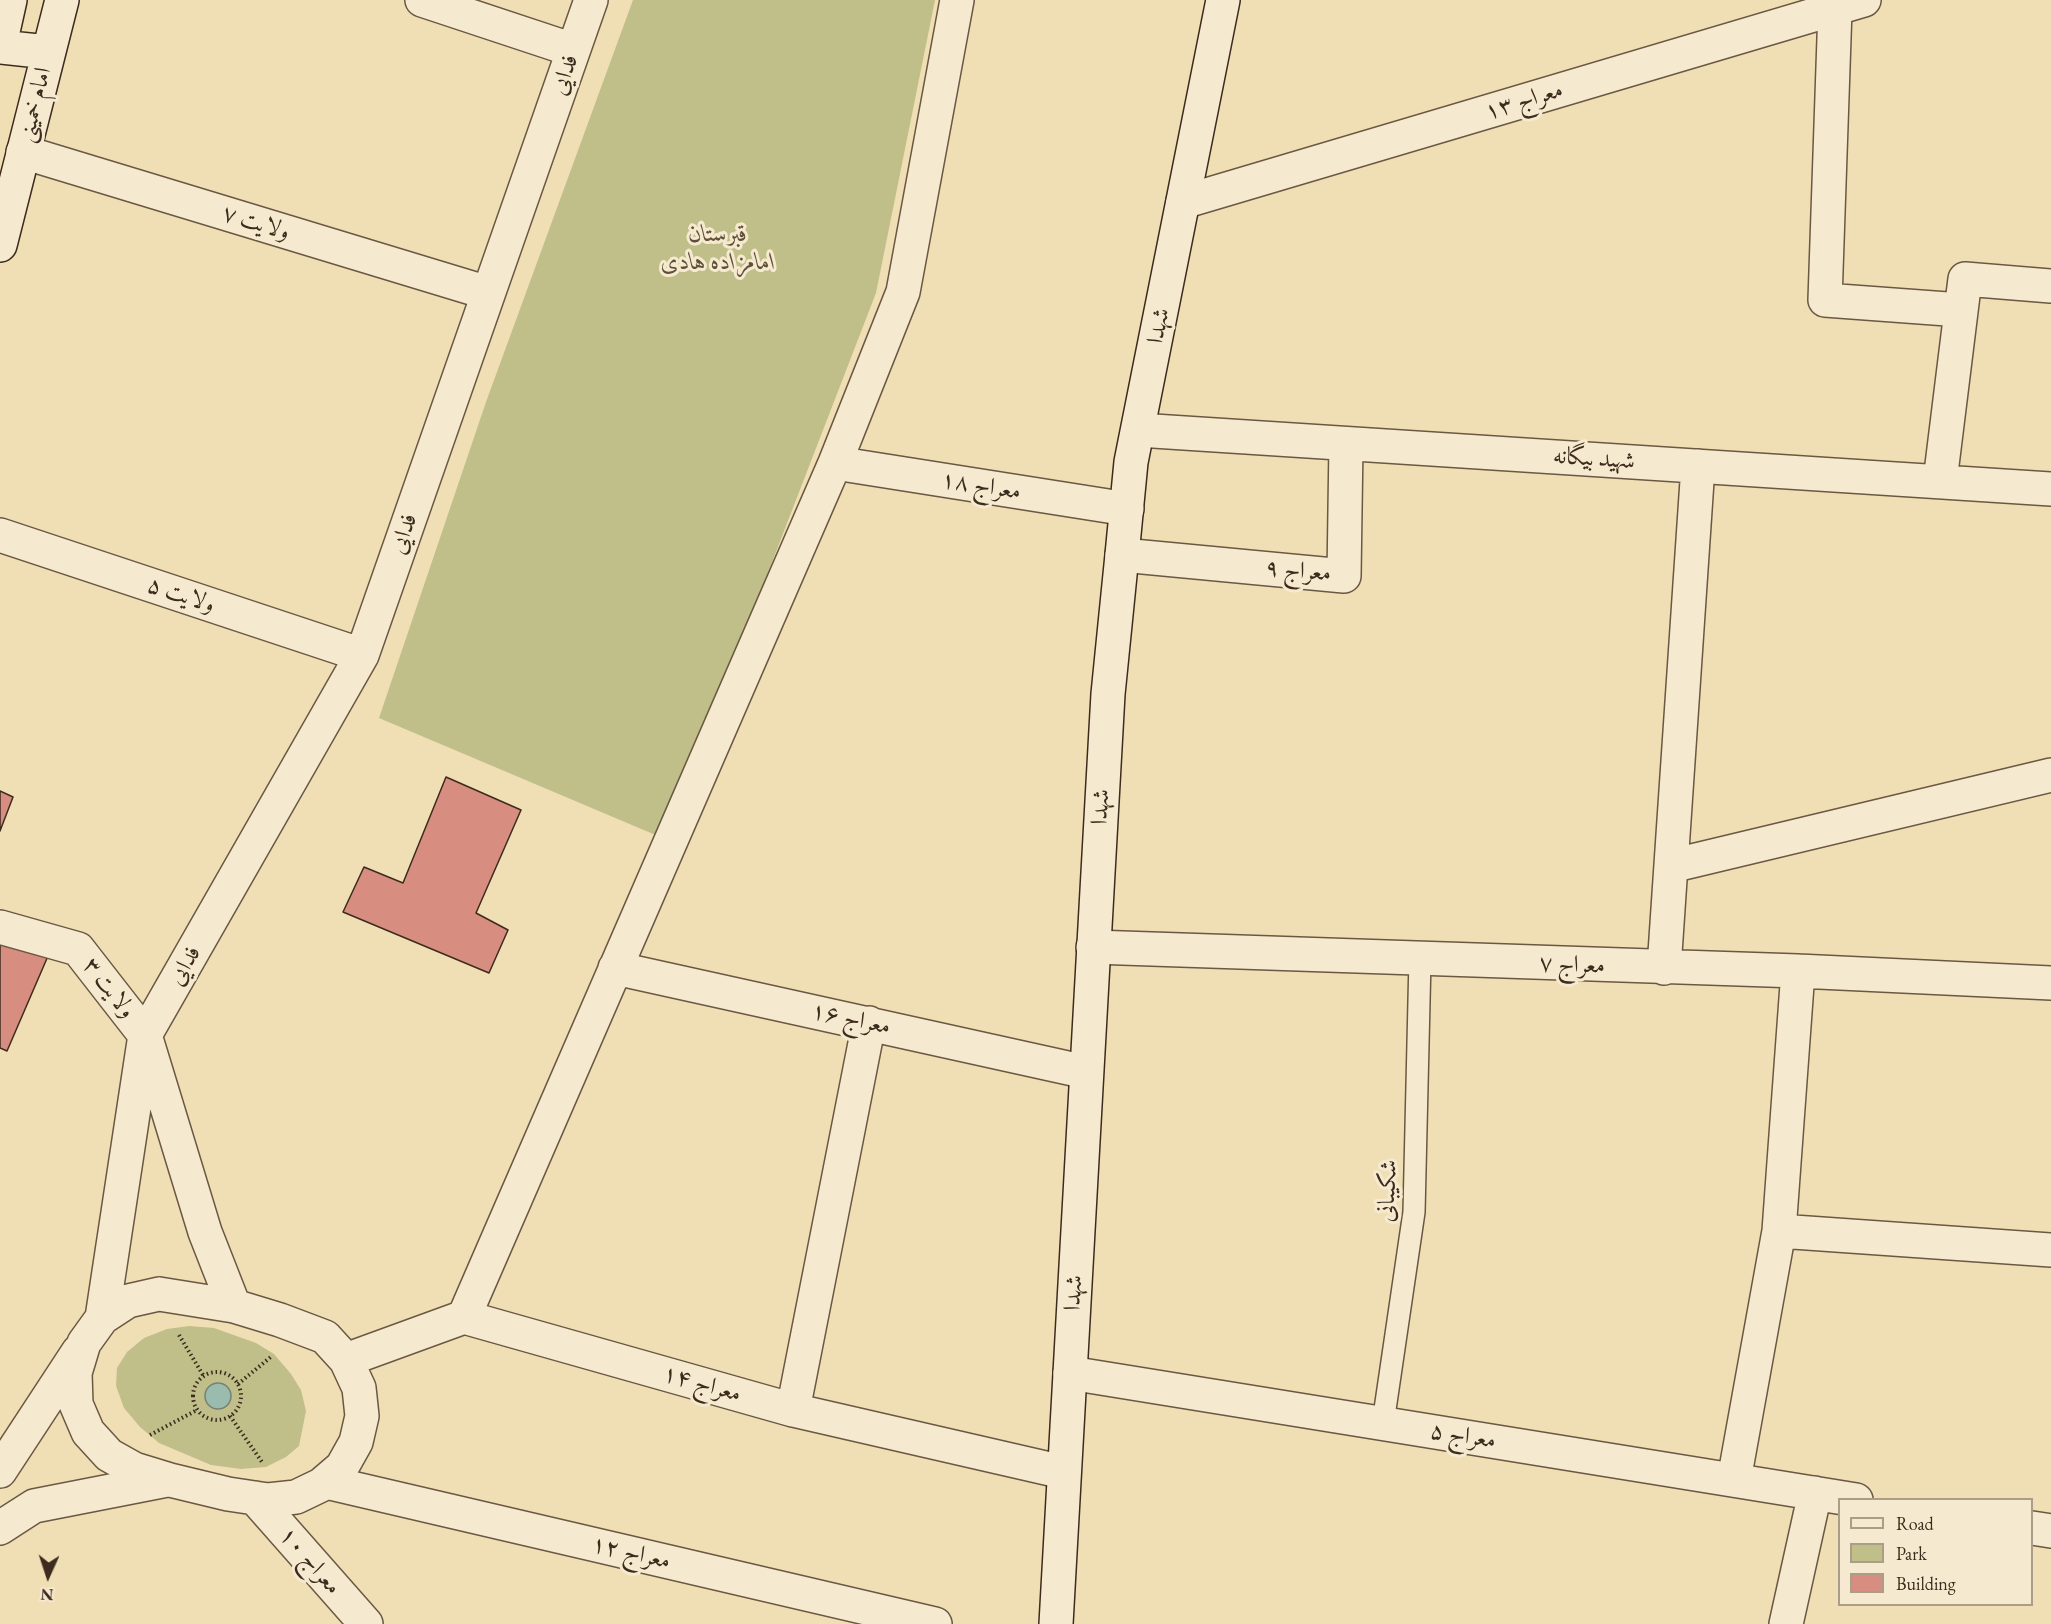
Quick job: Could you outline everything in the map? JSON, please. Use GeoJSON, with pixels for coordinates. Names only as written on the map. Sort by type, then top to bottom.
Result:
{"type":"FeatureCollection","features":[{"type":"Feature","properties":{"kind":"street","name":"امام خمینی"},"geometry":{"type":"LineString","coordinates":[[0,46],[10,0]]}},
{"type":"Feature","properties":{"kind":"street","name":"امام خمینی"},"geometry":{"type":"LineString","coordinates":[[0,245],[62,0]]}},
{"type":"Feature","properties":{"kind":"street"},"geometry":{"type":"LineString","coordinates":[[422,0],[573,50]]}},
{"type":"Feature","properties":{"kind":"street","name":"فدایی"},"geometry":{"type":"LineString","coordinates":[[145,1035],[362,656],[591,0]]}},
{"type":"Feature","properties":{"kind":"street"},"geometry":{"type":"LineString","coordinates":[[346,1359],[464,1317],[835,463],[903,292],[957,0]]}},
{"type":"Feature","properties":{"kind":"street","name":"شهدا"},"geometry":{"type":"LineString","coordinates":[[1056,1624],[1108,694],[1126,509],[1138,430],[1223,0]]}},
{"type":"Feature","properties":{"kind":"street"},"geometry":{"type":"LineString","coordinates":[[1849,4],[1825,300],[1961,310]]}},
{"type":"Feature","properties":{"kind":"street","name":"معراج ۱۳"},"geometry":{"type":"LineString","coordinates":[[1183,202],[1849,4]]}},
{"type":"Feature","properties":{"kind":"street"},"geometry":{"type":"LineString","coordinates":[[0,46],[48,52]]}},
{"type":"Feature","properties":{"kind":"street","name":"ولایت ۷"},"geometry":{"type":"LineString","coordinates":[[23,152],[488,293]]}},
{"type":"Feature","properties":{"kind":"street"},"geometry":{"type":"LineString","coordinates":[[1940,481],[1965,279],[2051,286]]}},
{"type":"Feature","properties":{"kind":"street","name":"شهید بیگانه"},"geometry":{"type":"LineString","coordinates":[[1138,430],[2051,489]]}},
{"type":"Feature","properties":{"kind":"street","name":"معراج ۹"},"geometry":{"type":"LineString","coordinates":[[1122,555],[1344,576],[1347,444]]}},
{"type":"Feature","properties":{"kind":"street","name":"معراج ۱۸"},"geometry":{"type":"LineString","coordinates":[[835,463],[1126,509]]}},
{"type":"Feature","properties":{"kind":"street"},"geometry":{"type":"LineString","coordinates":[[1664,968],[1698,466]]}},
{"type":"Feature","properties":{"kind":"street","name":"ولایت ۵"},"geometry":{"type":"LineString","coordinates":[[0,535],[362,656]]}},
{"type":"Feature","properties":{"kind":"street"},"geometry":{"type":"LineString","coordinates":[[1671,866],[2051,775]]}},
{"type":"Feature","properties":{"kind":"street","name":"ولایت ۳"},"geometry":{"type":"LineString","coordinates":[[0,927],[78,949],[145,1035]]}},
{"type":"Feature","properties":{"kind":"street","name":"معراج ۷"},"geometry":{"type":"LineString","coordinates":[[1093,947],[1664,968],[1798,970],[2051,983]]}},
{"type":"Feature","properties":{"kind":"street","name":"معراج ۱۶"},"geometry":{"type":"LineString","coordinates":[[615,968],[1086,1072]]}},
{"type":"Feature","properties":{"kind":"street"},"geometry":{"type":"LineString","coordinates":[[1734,1480],[1779,1231],[1798,970]]}},
{"type":"Feature","properties":{"kind":"street"},"geometry":{"type":"LineString","coordinates":[[793,1410],[869,1023]]}},
{"type":"Feature","properties":{"kind":"street"},"geometry":{"type":"LineString","coordinates":[[145,1035],[205,1232],[234,1306]]}},
{"type":"Feature","properties":{"kind":"street"},"geometry":{"type":"LineString","coordinates":[[0,1471],[93,1331],[128,1301],[159,1294],[234,1306],[325,1337],[346,1359],[359,1388],[362,1416],[356,1443],[342,1467],[326,1482],[296,1497],[268,1500],[170,1480],[134,1469],[109,1455],[88,1432],[76,1404],[75,1372],[93,1331],[145,1035]]}},
{"type":"Feature","properties":{"kind":"street"},"geometry":{"type":"LineString","coordinates":[[1779,1231],[2051,1250]]}},
{"type":"Feature","properties":{"kind":"street","name":"معراج ۱۴"},"geometry":{"type":"LineString","coordinates":[[464,1317],[793,1410],[1063,1472]]}},
{"type":"Feature","properties":{"kind":"street","name":"معراج ۵"},"geometry":{"type":"LineString","coordinates":[[1070,1373],[1844,1498]]}},
{"type":"Feature","properties":{"kind":"street"},"geometry":{"type":"LineString","coordinates":[[0,1528],[34,1506],[170,1480]]}},
{"type":"Feature","properties":{"kind":"street","name":"معراج ۱۲"},"geometry":{"type":"LineString","coordinates":[[326,1482],[935,1624]]}},
{"type":"Feature","properties":{"kind":"street"},"geometry":{"type":"LineString","coordinates":[[1786,1624],[1815,1493]]}},
{"type":"Feature","properties":{"kind":"street","name":"معراج ۱۰"},"geometry":{"type":"LineString","coordinates":[[255,1498],[366,1624]]}},
{"type":"Feature","properties":{"kind":"street"},"geometry":{"type":"LineString","coordinates":[[2033,1528],[2051,1531]]}},
{"type":"Feature","properties":{"kind":"lane","name":"شکیبانی"},"geometry":{"type":"LineString","coordinates":[[1383,1423],[1414,1212],[1420,959]]}},
{"type":"Feature","properties":{"kind":"path"},"geometry":{"type":"LineString","coordinates":[[175,1328],[203,1376]]}},
{"type":"Feature","properties":{"kind":"path"},"geometry":{"type":"LineString","coordinates":[[238,1384],[274,1354]]}},
{"type":"Feature","properties":{"kind":"path"},"geometry":{"type":"LineString","coordinates":[[218,1371],[226,1373],[238,1384],[241,1400],[230,1416],[219,1420],[210,1419],[197,1410],[192,1395],[203,1376],[218,1371]]}},
{"type":"Feature","properties":{"kind":"path"},"geometry":{"type":"LineString","coordinates":[[150,1435],[197,1410]]}},
{"type":"Feature","properties":{"kind":"path"},"geometry":{"type":"LineString","coordinates":[[230,1416],[266,1467]]}},
{"type":"Feature","properties":{"kind":"green space","name":"قبرستان امامزاده هادی"},"geometry":{"type":"Polygon","coordinates":[[[633,0],[935,0],[876,293],[665,839],[379,718],[486,402],[633,0]]]}},
{"type":"Feature","properties":{"kind":"green space"},"geometry":{"type":"Polygon","coordinates":[[[189,1326],[214,1328],[256,1343],[274,1354],[291,1374],[301,1390],[306,1411],[299,1446],[286,1457],[266,1467],[241,1469],[211,1465],[159,1443],[140,1427],[124,1408],[116,1386],[117,1368],[127,1352],[144,1338],[167,1329],[189,1326]]]}},
{"type":"Feature","properties":{"kind":"shaded area"},"geometry":{"type":"Polygon","coordinates":[[[218,1383],[227,1387],[231,1396],[227,1405],[218,1409],[209,1405],[205,1396],[209,1387],[218,1383]]]}},
{"type":"Feature","properties":{"kind":"building"},"geometry":{"type":"Polygon","coordinates":[[[446,777],[521,810],[476,913],[508,930],[489,973],[343,912],[364,867],[403,883],[446,777]]]}},
{"type":"Feature","properties":{"kind":"building"},"geometry":{"type":"Polygon","coordinates":[[[0,791],[13,797],[0,831],[0,791]]]}},
{"type":"Feature","properties":{"kind":"building"},"geometry":{"type":"Polygon","coordinates":[[[0,942],[48,956],[7,1051],[0,1048],[0,942]]]}}]}
